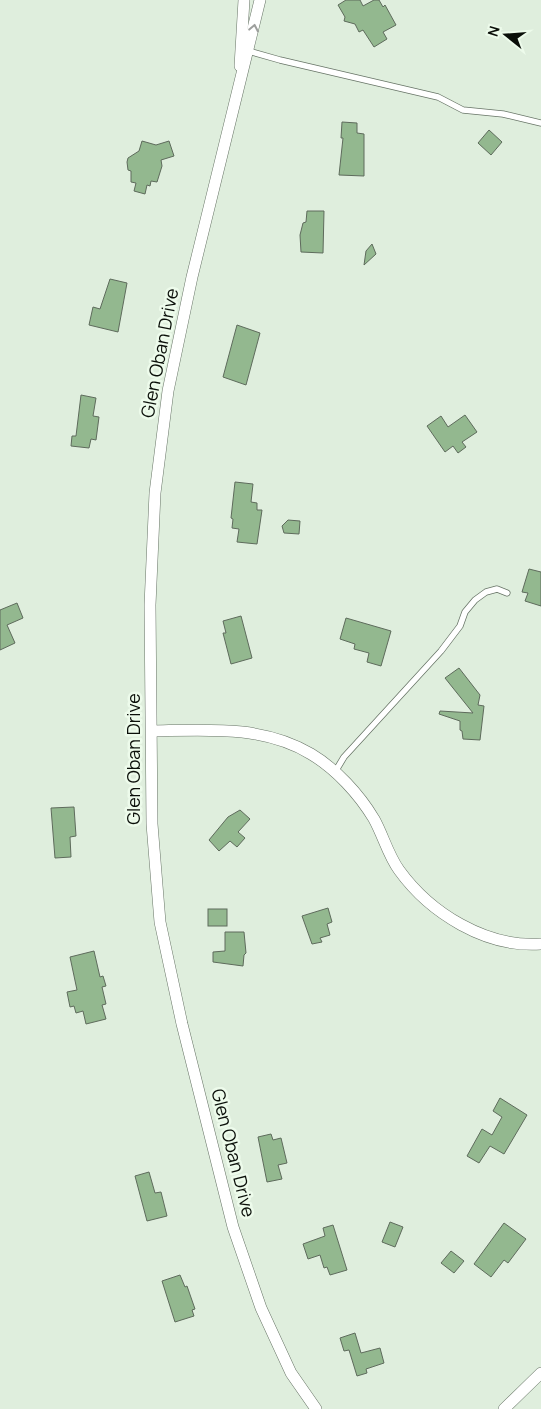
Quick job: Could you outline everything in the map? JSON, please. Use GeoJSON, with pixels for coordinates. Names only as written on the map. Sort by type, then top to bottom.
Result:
{"type":"FeatureCollection","features":[{"type":"Feature","properties":{"kind":"street","name":"Glen Oban Drive"},"geometry":{"type":"LineString","coordinates":[[244,0],[245,50]]}},
{"type":"Feature","properties":{"kind":"street","name":"Glen Oban Drive"},"geometry":{"type":"LineString","coordinates":[[260,0],[245,50],[238,90],[192,277],[164,418],[155,493],[150,604],[152,824],[160,922],[182,1024],[239,1245],[261,1308],[291,1373],[316,1409]]}},
{"type":"Feature","properties":{"kind":"street"},"geometry":{"type":"LineString","coordinates":[[152,731],[222,730],[254,733],[285,741],[312,754],[335,772],[357,795],[374,819],[398,868],[421,897],[444,915],[472,930],[505,941],[541,944]]}},
{"type":"Feature","properties":{"kind":"street"},"geometry":{"type":"LineString","coordinates":[[504,1409],[541,1373]]}},
{"type":"Feature","properties":{"kind":"lane"},"geometry":{"type":"LineString","coordinates":[[245,50],[438,97],[463,110],[503,114],[541,123]]}},
{"type":"Feature","properties":{"kind":"lane"},"geometry":{"type":"LineString","coordinates":[[335,772],[344,757],[441,651],[460,626],[465,612],[475,600],[486,592],[497,589],[508,593]]}},
{"type":"Feature","properties":{"kind":"building"},"geometry":{"type":"Polygon","coordinates":[[[346,0],[360,0],[363,6],[374,0],[379,0],[383,7],[385,5],[396,25],[383,32],[387,39],[374,47],[363,30],[359,32],[355,24],[344,21],[345,17],[338,5],[346,0]]]}},
{"type":"Feature","properties":{"kind":"building"},"geometry":{"type":"Polygon","coordinates":[[[342,122],[357,123],[357,133],[364,134],[364,176],[339,175],[343,138],[341,138],[342,122]]]}},
{"type":"Feature","properties":{"kind":"building"},"geometry":{"type":"Polygon","coordinates":[[[489,130],[502,142],[491,155],[478,143],[489,130]]]}},
{"type":"Feature","properties":{"kind":"building"},"geometry":{"type":"Polygon","coordinates":[[[142,141],[156,145],[169,141],[174,156],[161,160],[162,166],[157,182],[151,181],[150,186],[147,185],[145,194],[134,191],[136,183],[131,182],[131,171],[128,170],[127,162],[128,158],[139,151],[142,141]]]}},
{"type":"Feature","properties":{"kind":"building"},"geometry":{"type":"Polygon","coordinates":[[[307,211],[324,211],[323,253],[301,252],[300,235],[303,223],[306,222],[307,211]]]}},
{"type":"Feature","properties":{"kind":"building"},"geometry":{"type":"Polygon","coordinates":[[[372,244],[376,254],[364,265],[366,251],[372,244]]]}},
{"type":"Feature","properties":{"kind":"building"},"geometry":{"type":"Polygon","coordinates":[[[110,279],[127,283],[118,332],[89,325],[93,307],[100,309],[110,279]]]}},
{"type":"Feature","properties":{"kind":"building"},"geometry":{"type":"Polygon","coordinates":[[[237,325],[260,333],[246,385],[223,377],[237,325]]]}},
{"type":"Feature","properties":{"kind":"building"},"geometry":{"type":"Polygon","coordinates":[[[81,395],[96,398],[93,416],[99,417],[96,440],[91,439],[89,448],[71,446],[72,436],[76,436],[81,395]]]}},
{"type":"Feature","properties":{"kind":"building"},"geometry":{"type":"Polygon","coordinates":[[[465,415],[477,432],[462,442],[466,447],[458,453],[453,446],[445,452],[427,426],[441,416],[448,427],[465,415]]]}},
{"type":"Feature","properties":{"kind":"building"},"geometry":{"type":"Polygon","coordinates":[[[235,482],[253,484],[251,502],[257,503],[257,510],[262,510],[257,544],[237,542],[239,529],[232,528],[233,519],[231,518],[235,482]]]}},
{"type":"Feature","properties":{"kind":"building"},"geometry":{"type":"Polygon","coordinates":[[[288,520],[300,521],[299,534],[284,533],[282,526],[288,520]]]}},
{"type":"Feature","properties":{"kind":"building"},"geometry":{"type":"Polygon","coordinates":[[[529,569],[541,572],[541,606],[525,601],[528,593],[522,592],[529,569]]]}},
{"type":"Feature","properties":{"kind":"building"},"geometry":{"type":"Polygon","coordinates":[[[17,603],[23,618],[7,625],[15,643],[0,650],[0,610],[17,603]]]}},
{"type":"Feature","properties":{"kind":"building"},"geometry":{"type":"Polygon","coordinates":[[[241,616],[252,658],[231,664],[223,633],[226,633],[223,621],[241,616]]]}},
{"type":"Feature","properties":{"kind":"building"},"geometry":{"type":"Polygon","coordinates":[[[346,618],[391,631],[381,666],[367,662],[369,653],[354,649],[355,644],[340,639],[346,618]]]}},
{"type":"Feature","properties":{"kind":"building"},"geometry":{"type":"Polygon","coordinates":[[[459,668],[480,695],[478,705],[484,706],[480,740],[463,739],[460,721],[439,714],[440,711],[473,713],[445,678],[459,668]]]}},
{"type":"Feature","properties":{"kind":"building"},"geometry":{"type":"Polygon","coordinates":[[[74,807],[76,836],[70,837],[71,857],[55,858],[51,808],[74,807]]]}},
{"type":"Feature","properties":{"kind":"building"},"geometry":{"type":"Polygon","coordinates":[[[240,810],[250,819],[238,832],[245,838],[237,847],[230,841],[219,851],[209,840],[228,817],[240,810]]]}},
{"type":"Feature","properties":{"kind":"building"},"geometry":{"type":"Polygon","coordinates":[[[328,908],[332,922],[327,924],[330,935],[320,938],[322,942],[312,944],[302,916],[328,908]]]}},
{"type":"Feature","properties":{"kind":"building"},"geometry":{"type":"Polygon","coordinates":[[[208,909],[227,909],[227,926],[208,926],[208,909]]]}},
{"type":"Feature","properties":{"kind":"building"},"geometry":{"type":"Polygon","coordinates":[[[225,932],[244,932],[246,953],[243,966],[213,962],[213,952],[225,951],[225,932]]]}},
{"type":"Feature","properties":{"kind":"building"},"geometry":{"type":"Polygon","coordinates":[[[94,951],[100,977],[103,976],[106,986],[102,987],[106,1004],[102,1005],[106,1019],[86,1024],[83,1011],[76,1013],[74,1006],[70,1007],[67,992],[77,990],[70,957],[94,951]]]}},
{"type":"Feature","properties":{"kind":"building"},"geometry":{"type":"Polygon","coordinates":[[[500,1098],[527,1115],[504,1154],[490,1146],[479,1163],[467,1156],[482,1129],[492,1135],[502,1117],[493,1111],[500,1098]]]}},
{"type":"Feature","properties":{"kind":"building"},"geometry":{"type":"Polygon","coordinates":[[[271,1134],[273,1140],[281,1138],[287,1163],[278,1165],[282,1179],[267,1182],[258,1137],[271,1134]]]}},
{"type":"Feature","properties":{"kind":"building"},"geometry":{"type":"Polygon","coordinates":[[[149,1172],[155,1193],[161,1192],[167,1216],[147,1221],[135,1176],[149,1172]]]}},
{"type":"Feature","properties":{"kind":"building"},"geometry":{"type":"Polygon","coordinates":[[[390,1222],[403,1227],[395,1247],[382,1242],[390,1222]]]}},
{"type":"Feature","properties":{"kind":"building"},"geometry":{"type":"Polygon","coordinates":[[[504,1223],[526,1239],[508,1263],[504,1260],[491,1277],[474,1264],[504,1223]]]}},
{"type":"Feature","properties":{"kind":"building"},"geometry":{"type":"Polygon","coordinates":[[[333,1225],[347,1270],[330,1275],[327,1267],[324,1268],[320,1255],[308,1259],[303,1244],[325,1236],[323,1228],[333,1225]]]}},
{"type":"Feature","properties":{"kind":"building"},"geometry":{"type":"Polygon","coordinates":[[[451,1251],[464,1261],[454,1273],[441,1263],[451,1251]]]}},
{"type":"Feature","properties":{"kind":"building"},"geometry":{"type":"Polygon","coordinates":[[[180,1275],[185,1287],[187,1286],[195,1309],[192,1310],[194,1316],[175,1322],[162,1281],[180,1275]]]}},
{"type":"Feature","properties":{"kind":"building"},"geometry":{"type":"Polygon","coordinates":[[[355,1333],[361,1353],[380,1348],[384,1363],[366,1369],[367,1373],[357,1376],[349,1350],[344,1351],[340,1338],[355,1333]]]}}]}
